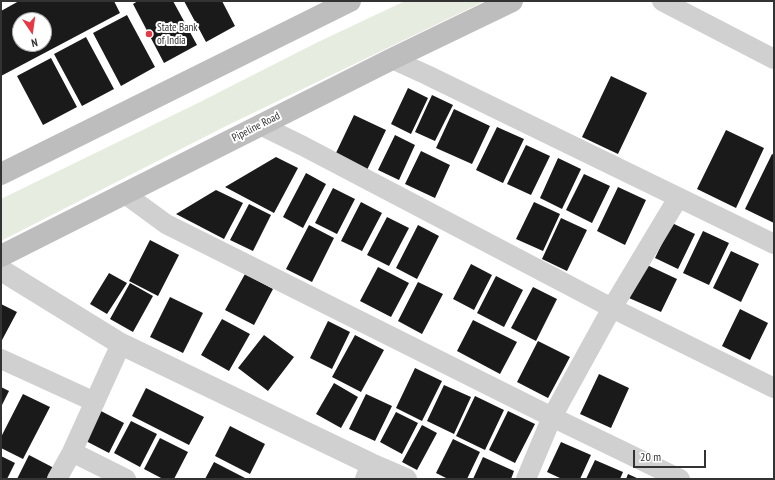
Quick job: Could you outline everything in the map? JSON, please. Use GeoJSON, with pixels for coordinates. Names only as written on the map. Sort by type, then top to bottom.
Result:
{"type":"FeatureCollection","features":[{"type":"Feature","properties":{"kind":"main road"},"geometry":{"type":"LineString","coordinates":[[1,174],[350,1]]}},
{"type":"Feature","properties":{"kind":"main road","name":"Pipeline Road"},"geometry":{"type":"LineString","coordinates":[[1,256],[392,59],[512,1]]}},
{"type":"Feature","properties":{"kind":"street"},"geometry":{"type":"LineString","coordinates":[[662,1],[774,59]]}},
{"type":"Feature","properties":{"kind":"street"},"geometry":{"type":"LineString","coordinates":[[392,59],[774,244]]}},
{"type":"Feature","properties":{"kind":"street"},"geometry":{"type":"LineString","coordinates":[[260,125],[303,146],[612,308],[774,388]]}},
{"type":"Feature","properties":{"kind":"street"},"geometry":{"type":"LineString","coordinates":[[125,194],[166,224],[552,417],[680,479]]}},
{"type":"Feature","properties":{"kind":"street"},"geometry":{"type":"LineString","coordinates":[[526,479],[552,417],[612,308],[678,198]]}},
{"type":"Feature","properties":{"kind":"street"},"geometry":{"type":"LineString","coordinates":[[1,270],[121,344],[368,471],[406,479]]}},
{"type":"Feature","properties":{"kind":"street"},"geometry":{"type":"LineString","coordinates":[[57,479],[72,452],[121,344]]}},
{"type":"Feature","properties":{"kind":"street"},"geometry":{"type":"LineString","coordinates":[[1,359],[95,402]]}},
{"type":"Feature","properties":{"kind":"street"},"geometry":{"type":"LineString","coordinates":[[72,452],[126,479]]}},
{"type":"Feature","properties":{"kind":"shaded area"},"geometry":{"type":"Polygon","coordinates":[[[405,1],[485,1],[226,126],[1,241],[1,199],[198,103],[316,43],[405,1]]]}},
{"type":"Feature","properties":{"kind":"building"},"geometry":{"type":"Polygon","coordinates":[[[19,1],[114,1],[120,13],[52,49],[52,12],[12,12],[12,52],[46,52],[1,76],[1,11],[19,1]]]}},
{"type":"Feature","properties":{"kind":"building"},"geometry":{"type":"Polygon","coordinates":[[[138,1],[173,1],[197,45],[164,63],[133,4],[138,1]]]}},
{"type":"Feature","properties":{"kind":"building"},"geometry":{"type":"Polygon","coordinates":[[[184,1],[222,1],[235,26],[206,42],[184,1]]]}},
{"type":"Feature","properties":{"kind":"building"},"geometry":{"type":"Polygon","coordinates":[[[127,15],[155,67],[121,86],[93,33],[127,15]]]}},
{"type":"Feature","properties":{"kind":"building"},"geometry":{"type":"Polygon","coordinates":[[[86,37],[114,89],[82,106],[54,54],[86,37]]]}},
{"type":"Feature","properties":{"kind":"building"},"geometry":{"type":"Polygon","coordinates":[[[51,58],[77,107],[43,125],[17,76],[51,58]]]}},
{"type":"Feature","properties":{"kind":"building"},"geometry":{"type":"Polygon","coordinates":[[[611,76],[647,93],[618,154],[582,137],[611,76]]]}},
{"type":"Feature","properties":{"kind":"building"},"geometry":{"type":"Polygon","coordinates":[[[408,88],[428,98],[411,134],[391,124],[408,88]]]}},
{"type":"Feature","properties":{"kind":"building"},"geometry":{"type":"Polygon","coordinates":[[[432,95],[453,105],[435,141],[415,132],[432,95]]]}},
{"type":"Feature","properties":{"kind":"building"},"geometry":{"type":"Polygon","coordinates":[[[454,109],[490,126],[472,164],[436,148],[454,109]]]}},
{"type":"Feature","properties":{"kind":"building"},"geometry":{"type":"Polygon","coordinates":[[[354,115],[386,130],[367,170],[335,155],[354,115]]]}},
{"type":"Feature","properties":{"kind":"building"},"geometry":{"type":"Polygon","coordinates":[[[497,127],[524,139],[503,183],[476,170],[497,127]]]}},
{"type":"Feature","properties":{"kind":"building"},"geometry":{"type":"Polygon","coordinates":[[[726,130],[764,148],[736,208],[697,189],[726,130]]]}},
{"type":"Feature","properties":{"kind":"building"},"geometry":{"type":"Polygon","coordinates":[[[395,135],[415,145],[399,180],[378,170],[395,135]]]}},
{"type":"Feature","properties":{"kind":"building"},"geometry":{"type":"Polygon","coordinates":[[[526,145],[550,156],[531,195],[507,184],[526,145]]]}},
{"type":"Feature","properties":{"kind":"building"},"geometry":{"type":"Polygon","coordinates":[[[421,151],[450,165],[435,198],[405,184],[421,151]]]}},
{"type":"Feature","properties":{"kind":"building"},"geometry":{"type":"Polygon","coordinates":[[[772,154],[774,155],[774,223],[745,209],[772,154]]]}},
{"type":"Feature","properties":{"kind":"building"},"geometry":{"type":"Polygon","coordinates":[[[276,157],[298,168],[274,213],[225,187],[276,157]]]}},
{"type":"Feature","properties":{"kind":"building"},"geometry":{"type":"Polygon","coordinates":[[[558,158],[581,169],[562,209],[540,198],[558,158]]]}},
{"type":"Feature","properties":{"kind":"building"},"geometry":{"type":"Polygon","coordinates":[[[306,173],[326,184],[303,228],[283,217],[306,173]]]}},
{"type":"Feature","properties":{"kind":"building"},"geometry":{"type":"Polygon","coordinates":[[[584,174],[610,186],[592,223],[566,210],[584,174]]]}},
{"type":"Feature","properties":{"kind":"building"},"geometry":{"type":"Polygon","coordinates":[[[618,187],[646,200],[625,245],[597,231],[618,187]]]}},
{"type":"Feature","properties":{"kind":"building"},"geometry":{"type":"Polygon","coordinates":[[[333,188],[355,199],[337,234],[315,223],[333,188]]]}},
{"type":"Feature","properties":{"kind":"building"},"geometry":{"type":"Polygon","coordinates":[[[216,190],[243,203],[224,239],[176,214],[216,190]]]}},
{"type":"Feature","properties":{"kind":"building"},"geometry":{"type":"Polygon","coordinates":[[[361,202],[382,213],[362,251],[341,241],[361,202]]]}},
{"type":"Feature","properties":{"kind":"building"},"geometry":{"type":"Polygon","coordinates":[[[534,202],[560,214],[543,251],[516,239],[534,202]]]}},
{"type":"Feature","properties":{"kind":"building"},"geometry":{"type":"Polygon","coordinates":[[[249,204],[271,215],[253,251],[230,240],[249,204]]]}},
{"type":"Feature","properties":{"kind":"building"},"geometry":{"type":"Polygon","coordinates":[[[387,217],[409,228],[389,266],[367,255],[387,217]]]}},
{"type":"Feature","properties":{"kind":"building"},"geometry":{"type":"Polygon","coordinates":[[[561,218],[587,230],[567,271],[542,259],[561,218]]]}},
{"type":"Feature","properties":{"kind":"building"},"geometry":{"type":"Polygon","coordinates":[[[672,223],[695,234],[678,269],[655,258],[672,223]]]}},
{"type":"Feature","properties":{"kind":"building"},"geometry":{"type":"Polygon","coordinates":[[[309,225],[334,238],[312,282],[286,269],[309,225]]]}},
{"type":"Feature","properties":{"kind":"building"},"geometry":{"type":"Polygon","coordinates":[[[418,225],[439,236],[417,279],[396,268],[418,225]]]}},
{"type":"Feature","properties":{"kind":"building"},"geometry":{"type":"Polygon","coordinates":[[[703,231],[729,243],[709,285],[683,273],[703,231]]]}},
{"type":"Feature","properties":{"kind":"building"},"geometry":{"type":"Polygon","coordinates":[[[150,240],[179,255],[158,296],[129,281],[150,240]]]}},
{"type":"Feature","properties":{"kind":"building"},"geometry":{"type":"Polygon","coordinates":[[[731,251],[759,264],[741,302],[713,288],[731,251]]]}},
{"type":"Feature","properties":{"kind":"building"},"geometry":{"type":"Polygon","coordinates":[[[471,264],[492,275],[474,310],[453,299],[471,264]]]}},
{"type":"Feature","properties":{"kind":"building"},"geometry":{"type":"Polygon","coordinates":[[[645,264],[677,279],[661,312],[629,298],[645,264]]]}},
{"type":"Feature","properties":{"kind":"building"},"geometry":{"type":"Polygon","coordinates":[[[378,267],[409,283],[391,317],[360,301],[378,267]]]}},
{"type":"Feature","properties":{"kind":"building"},"geometry":{"type":"Polygon","coordinates":[[[109,273],[127,283],[107,314],[90,304],[109,273]]]}},
{"type":"Feature","properties":{"kind":"building"},"geometry":{"type":"Polygon","coordinates":[[[245,274],[273,289],[254,325],[225,310],[245,274]]]}},
{"type":"Feature","properties":{"kind":"building"},"geometry":{"type":"Polygon","coordinates":[[[496,276],[523,290],[504,327],[477,313],[496,276]]]}},
{"type":"Feature","properties":{"kind":"building"},"geometry":{"type":"Polygon","coordinates":[[[418,282],[443,294],[422,334],[398,321],[418,282]]]}},
{"type":"Feature","properties":{"kind":"building"},"geometry":{"type":"Polygon","coordinates":[[[130,283],[153,296],[133,332],[110,319],[130,283]]]}},
{"type":"Feature","properties":{"kind":"building"},"geometry":{"type":"Polygon","coordinates":[[[533,287],[557,299],[536,341],[511,328],[533,287]]]}},
{"type":"Feature","properties":{"kind":"building"},"geometry":{"type":"Polygon","coordinates":[[[170,297],[203,313],[183,353],[150,337],[170,297]]]}},
{"type":"Feature","properties":{"kind":"building"},"geometry":{"type":"Polygon","coordinates":[[[1,304],[17,312],[1,342],[1,304]]]}},
{"type":"Feature","properties":{"kind":"building"},"geometry":{"type":"Polygon","coordinates":[[[740,309],[768,323],[750,360],[722,346],[740,309]]]}},
{"type":"Feature","properties":{"kind":"building"},"geometry":{"type":"Polygon","coordinates":[[[222,319],[250,334],[229,371],[201,355],[222,319]]]}},
{"type":"Feature","properties":{"kind":"building"},"geometry":{"type":"Polygon","coordinates":[[[473,320],[517,342],[500,374],[457,351],[473,320]]]}},
{"type":"Feature","properties":{"kind":"building"},"geometry":{"type":"Polygon","coordinates":[[[328,321],[350,332],[332,369],[310,358],[328,321]]]}},
{"type":"Feature","properties":{"kind":"building"},"geometry":{"type":"Polygon","coordinates":[[[264,335],[294,357],[268,391],[238,368],[264,335]]]}},
{"type":"Feature","properties":{"kind":"building"},"geometry":{"type":"Polygon","coordinates":[[[355,335],[384,350],[361,392],[332,377],[355,335]]]}},
{"type":"Feature","properties":{"kind":"building"},"geometry":{"type":"Polygon","coordinates":[[[538,341],[570,357],[548,398],[517,382],[538,341]]]}},
{"type":"Feature","properties":{"kind":"building"},"geometry":{"type":"Polygon","coordinates":[[[415,368],[442,381],[422,421],[396,408],[415,368]]]}},
{"type":"Feature","properties":{"kind":"building"},"geometry":{"type":"Polygon","coordinates":[[[599,374],[629,388],[611,428],[580,414],[599,374]]]}},
{"type":"Feature","properties":{"kind":"building"},"geometry":{"type":"Polygon","coordinates":[[[334,383],[358,397],[341,428],[316,414],[334,383]]]}},
{"type":"Feature","properties":{"kind":"building"},"geometry":{"type":"Polygon","coordinates":[[[444,385],[471,397],[454,434],[427,421],[444,385]]]}},
{"type":"Feature","properties":{"kind":"building"},"geometry":{"type":"Polygon","coordinates":[[[1,387],[9,391],[1,407],[1,387]]]}},
{"type":"Feature","properties":{"kind":"building"},"geometry":{"type":"Polygon","coordinates":[[[146,388],[204,417],[189,445],[132,416],[146,388]]]}},
{"type":"Feature","properties":{"kind":"building"},"geometry":{"type":"Polygon","coordinates":[[[23,394],[50,407],[23,459],[1,448],[1,437],[23,394]]]}},
{"type":"Feature","properties":{"kind":"building"},"geometry":{"type":"Polygon","coordinates":[[[366,394],[392,406],[375,441],[349,429],[366,394]]]}},
{"type":"Feature","properties":{"kind":"building"},"geometry":{"type":"Polygon","coordinates":[[[475,396],[504,410],[485,450],[456,436],[475,396]]]}},
{"type":"Feature","properties":{"kind":"building"},"geometry":{"type":"Polygon","coordinates":[[[99,410],[124,423],[109,453],[84,440],[99,410]]]}},
{"type":"Feature","properties":{"kind":"building"},"geometry":{"type":"Polygon","coordinates":[[[508,411],[535,424],[515,463],[489,450],[508,411]]]}},
{"type":"Feature","properties":{"kind":"building"},"geometry":{"type":"Polygon","coordinates":[[[396,412],[418,423],[402,454],[380,442],[396,412]]]}},
{"type":"Feature","properties":{"kind":"building"},"geometry":{"type":"Polygon","coordinates":[[[131,421],[157,434],[140,467],[114,453],[131,421]]]}},
{"type":"Feature","properties":{"kind":"building"},"geometry":{"type":"Polygon","coordinates":[[[422,425],[437,433],[417,470],[402,462],[422,425]]]}},
{"type":"Feature","properties":{"kind":"building"},"geometry":{"type":"Polygon","coordinates":[[[230,426],[265,444],[250,474],[215,456],[230,426]]]}},
{"type":"Feature","properties":{"kind":"building"},"geometry":{"type":"Polygon","coordinates":[[[160,438],[188,452],[174,479],[163,479],[144,469],[160,438]]]}},
{"type":"Feature","properties":{"kind":"building"},"geometry":{"type":"Polygon","coordinates":[[[453,439],[480,452],[467,479],[448,479],[436,473],[453,439]]]}},
{"type":"Feature","properties":{"kind":"building"},"geometry":{"type":"Polygon","coordinates":[[[561,442],[591,455],[580,479],[562,479],[547,472],[561,442]]]}},
{"type":"Feature","properties":{"kind":"building"},"geometry":{"type":"Polygon","coordinates":[[[29,455],[54,468],[48,479],[17,479],[29,455]]]}},
{"type":"Feature","properties":{"kind":"building"},"geometry":{"type":"Polygon","coordinates":[[[1,456],[15,463],[7,479],[1,479],[1,456]]]}},
{"type":"Feature","properties":{"kind":"building"},"geometry":{"type":"Polygon","coordinates":[[[483,457],[514,471],[511,479],[473,479],[483,457]]]}},
{"type":"Feature","properties":{"kind":"building"},"geometry":{"type":"Polygon","coordinates":[[[595,460],[623,472],[620,479],[586,479],[595,460]]]}},
{"type":"Feature","properties":{"kind":"building"},"geometry":{"type":"Polygon","coordinates":[[[214,462],[247,479],[205,479],[214,462]]]}},
{"type":"Feature","properties":{"kind":"building"},"geometry":{"type":"Polygon","coordinates":[[[628,474],[639,479],[626,479],[628,474]]]}},
{"type":"Feature","properties":{"kind":"place","name":"State Bank of India"},"geometry":{"type":"Point","coordinates":[149,34]}}]}
